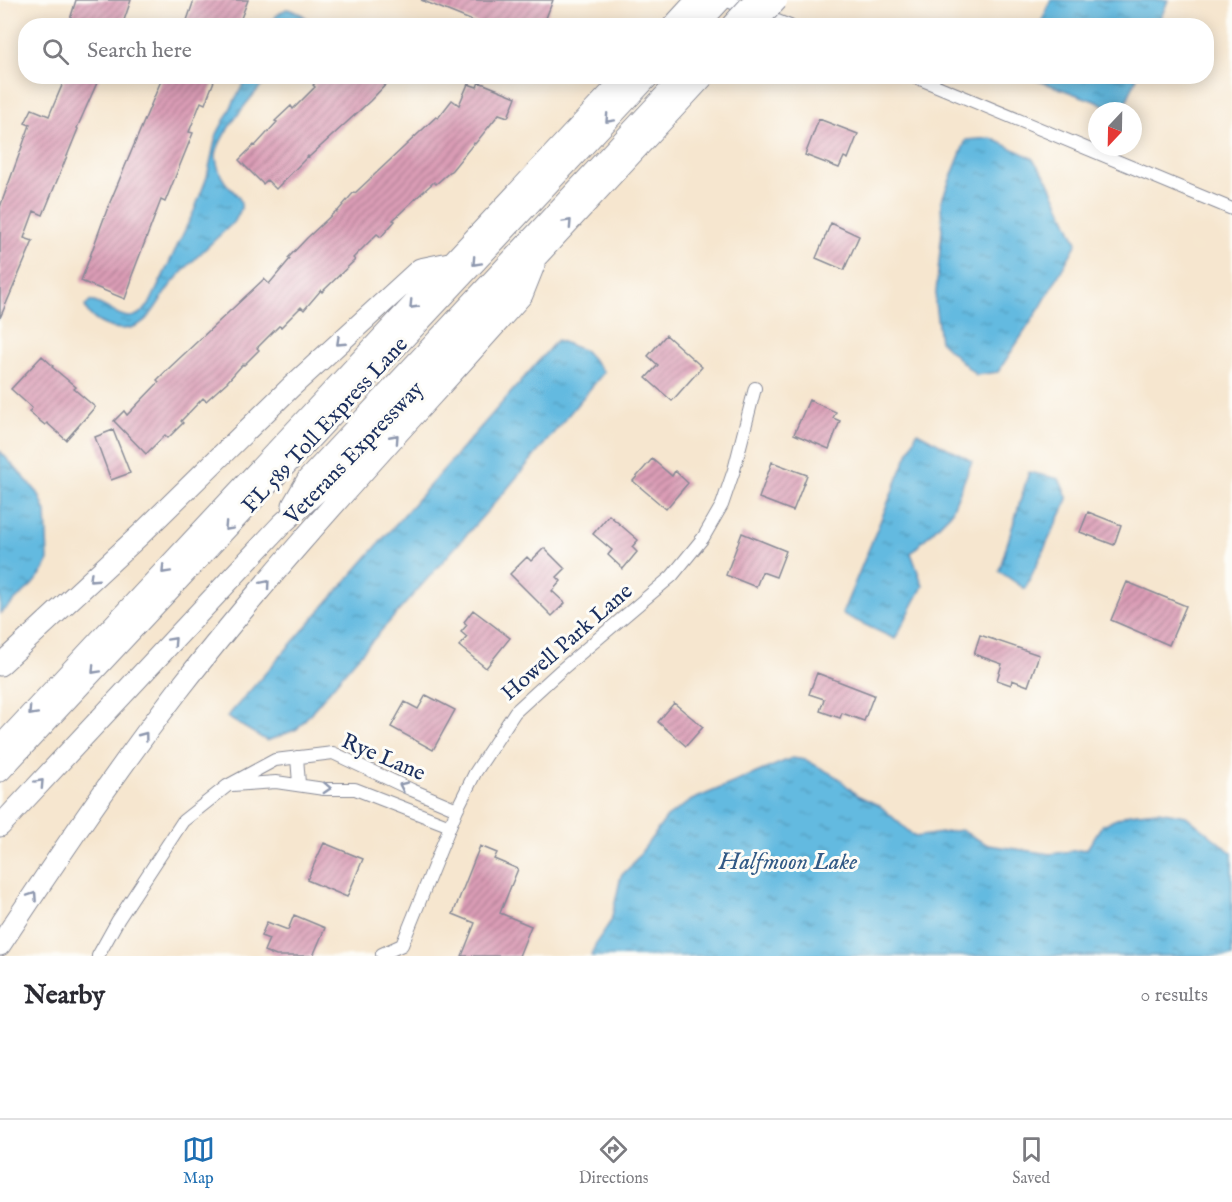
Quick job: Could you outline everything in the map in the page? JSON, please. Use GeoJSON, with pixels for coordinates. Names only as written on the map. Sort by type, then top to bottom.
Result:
{"type":"FeatureCollection","features":[{"type":"Feature","properties":{"kind":"highway"},"geometry":{"type":"LineString","coordinates":[[680,18],[697,0]]}},
{"type":"Feature","properties":{"kind":"highway"},"geometry":{"type":"LineString","coordinates":[[705,18],[723,0]]}},
{"type":"Feature","properties":{"kind":"highway"},"geometry":{"type":"LineString","coordinates":[[738,18],[755,0]]}},
{"type":"Feature","properties":{"kind":"highway"},"geometry":{"type":"LineString","coordinates":[[760,18],[777,0]]}},
{"type":"Feature","properties":{"kind":"highway"},"geometry":{"type":"LineString","coordinates":[[0,747],[619,84]]}},
{"type":"Feature","properties":{"kind":"highway","name":"FL 589 Toll Express Lane"},"geometry":{"type":"LineString","coordinates":[[0,771],[642,84]]}},
{"type":"Feature","properties":{"kind":"highway","name":"FL 589 Toll Express Lane"},"geometry":{"type":"LineString","coordinates":[[282,524],[308,479],[676,84]]}},
{"type":"Feature","properties":{"kind":"highway","name":"Veterans Expressway"},"geometry":{"type":"LineString","coordinates":[[0,826],[282,524],[329,481],[698,84]]}},
{"type":"Feature","properties":{"kind":"highway"},"geometry":{"type":"LineString","coordinates":[[0,945],[102,794],[178,691],[318,525],[522,296],[538,255]]}},
{"type":"Feature","properties":{"kind":"highway"},"geometry":{"type":"LineString","coordinates":[[0,665],[141,534],[290,388],[420,269],[454,262]]}},
{"type":"Feature","properties":{"kind":"street"},"geometry":{"type":"LineString","coordinates":[[723,0],[769,18]]}},
{"type":"Feature","properties":{"kind":"street"},"geometry":{"type":"LineString","coordinates":[[932,84],[1232,209]]}},
{"type":"Feature","properties":{"kind":"street","name":"Howell Park Lane"},"geometry":{"type":"LineString","coordinates":[[382,954],[402,945],[457,808],[475,773],[515,712],[672,576],[703,538],[722,505],[734,470],[755,388]]}},
{"type":"Feature","properties":{"kind":"street","name":"Rye Lane"},"geometry":{"type":"LineString","coordinates":[[98,956],[118,920],[183,821],[227,786],[275,760],[333,753],[457,808]]}},
{"type":"Feature","properties":{"kind":"street"},"geometry":{"type":"LineString","coordinates":[[297,758],[299,784]]}},
{"type":"Feature","properties":{"kind":"street"},"geometry":{"type":"LineString","coordinates":[[355,789],[362,767]]}},
{"type":"Feature","properties":{"kind":"street","name":"Rye Lane"},"geometry":{"type":"LineString","coordinates":[[227,786],[276,782],[324,789],[355,789],[450,826]]}},
{"type":"Feature","properties":{"kind":"water"},"geometry":{"type":"Polygon","coordinates":[[[1051,0],[1168,0],[1161,18],[1043,18],[1051,0]]]}},
{"type":"Feature","properties":{"kind":"water"},"geometry":{"type":"Polygon","coordinates":[[[286,9],[306,18],[275,18],[286,9]]]}},
{"type":"Feature","properties":{"kind":"water"},"geometry":{"type":"Polygon","coordinates":[[[243,84],[264,84],[230,126],[218,147],[216,156],[221,176],[240,200],[241,208],[235,221],[182,272],[143,322],[122,329],[99,322],[93,318],[85,306],[91,301],[128,317],[141,313],[149,305],[194,211],[207,177],[216,136],[243,84]]]}},
{"type":"Feature","properties":{"kind":"water"},"geometry":{"type":"Polygon","coordinates":[[[1047,84],[1134,84],[1126,102],[1097,102],[1047,84]]]}},
{"type":"Feature","properties":{"kind":"water"},"geometry":{"type":"Polygon","coordinates":[[[991,138],[1032,158],[1048,180],[1077,243],[1040,308],[998,372],[976,375],[940,341],[935,303],[942,230],[941,202],[966,140],[991,138]]]}},
{"type":"Feature","properties":{"kind":"water"},"geometry":{"type":"Polygon","coordinates":[[[557,340],[585,351],[604,372],[507,489],[297,729],[267,741],[227,717],[557,340]]]}},
{"type":"Feature","properties":{"kind":"water"},"geometry":{"type":"Polygon","coordinates":[[[917,432],[972,461],[951,513],[911,553],[923,586],[895,639],[842,614],[917,432]]]}},
{"type":"Feature","properties":{"kind":"water"},"geometry":{"type":"Polygon","coordinates":[[[0,451],[38,493],[46,512],[48,560],[44,570],[32,585],[0,614],[0,451]]]}},
{"type":"Feature","properties":{"kind":"water"},"geometry":{"type":"Polygon","coordinates":[[[1029,472],[1059,479],[1068,499],[1025,589],[999,571],[1029,472]]]}},
{"type":"Feature","properties":{"kind":"water","name":"Halfmoon Lake"},"geometry":{"type":"Polygon","coordinates":[[[792,758],[806,760],[837,777],[857,795],[880,806],[915,837],[961,830],[988,845],[1050,854],[1087,849],[1102,825],[1129,814],[1158,811],[1186,816],[1232,853],[1232,956],[591,956],[596,943],[611,921],[621,876],[667,817],[692,800],[792,758]]]}},
{"type":"Feature","properties":{"kind":"building"},"geometry":{"type":"Polygon","coordinates":[[[76,0],[131,0],[125,18],[70,18],[76,0]]]}},
{"type":"Feature","properties":{"kind":"building"},"geometry":{"type":"Polygon","coordinates":[[[194,0],[248,0],[241,18],[188,18],[194,0]]]}},
{"type":"Feature","properties":{"kind":"building"},"geometry":{"type":"Polygon","coordinates":[[[421,0],[553,0],[546,18],[465,18],[421,0]]]}},
{"type":"Feature","properties":{"kind":"building"},"geometry":{"type":"Polygon","coordinates":[[[63,84],[96,84],[43,215],[34,211],[24,238],[33,241],[0,318],[0,207],[30,125],[25,123],[32,109],[49,116],[63,84]]]}},
{"type":"Feature","properties":{"kind":"building"},"geometry":{"type":"Polygon","coordinates":[[[160,84],[213,84],[205,104],[201,102],[189,132],[193,133],[165,202],[161,200],[125,299],[81,281],[108,207],[160,84]]]}},
{"type":"Feature","properties":{"kind":"building"},"geometry":{"type":"Polygon","coordinates":[[[386,84],[308,156],[276,189],[267,180],[263,184],[239,160],[255,146],[277,122],[275,121],[291,106],[293,109],[315,87],[313,85],[386,84]]]}},
{"type":"Feature","properties":{"kind":"building"},"geometry":{"type":"Polygon","coordinates":[[[468,84],[477,87],[478,84],[484,84],[516,97],[508,117],[499,114],[452,170],[414,200],[393,220],[395,221],[381,237],[377,234],[353,258],[355,260],[322,292],[321,290],[304,310],[301,307],[281,327],[279,326],[227,382],[206,401],[203,398],[168,438],[165,435],[146,454],[114,421],[124,411],[127,415],[159,382],[157,380],[167,370],[264,279],[269,284],[290,259],[288,258],[307,238],[337,212],[354,192],[436,117],[438,118],[452,100],[459,105],[468,84]]]}},
{"type":"Feature","properties":{"kind":"building"},"geometry":{"type":"Polygon","coordinates":[[[819,119],[858,134],[848,159],[844,157],[839,168],[805,155],[819,119]]]}},
{"type":"Feature","properties":{"kind":"building"},"geometry":{"type":"Polygon","coordinates":[[[831,223],[859,236],[844,270],[816,258],[831,223]]]}},
{"type":"Feature","properties":{"kind":"building"},"geometry":{"type":"Polygon","coordinates":[[[666,335],[702,367],[672,401],[646,378],[658,365],[648,356],[666,335]]]}},
{"type":"Feature","properties":{"kind":"building"},"geometry":{"type":"Polygon","coordinates":[[[42,356],[95,407],[66,440],[47,423],[45,425],[29,412],[32,408],[11,389],[42,356]]]}},
{"type":"Feature","properties":{"kind":"building"},"geometry":{"type":"Polygon","coordinates":[[[809,400],[836,412],[833,418],[840,421],[829,449],[794,434],[809,400]]]}},
{"type":"Feature","properties":{"kind":"building"},"geometry":{"type":"Polygon","coordinates":[[[113,430],[130,473],[111,480],[95,437],[113,430]]]}},
{"type":"Feature","properties":{"kind":"building"},"geometry":{"type":"Polygon","coordinates":[[[652,459],[672,476],[675,471],[688,483],[666,509],[633,481],[652,459]]]}},
{"type":"Feature","properties":{"kind":"building"},"geometry":{"type":"Polygon","coordinates":[[[772,462],[807,475],[793,511],[759,498],[772,462]]]}},
{"type":"Feature","properties":{"kind":"building"},"geometry":{"type":"Polygon","coordinates":[[[1088,512],[1121,525],[1114,545],[1080,532],[1088,512]]]}},
{"type":"Feature","properties":{"kind":"building"},"geometry":{"type":"Polygon","coordinates":[[[609,515],[638,540],[632,547],[637,552],[623,569],[608,555],[612,550],[593,534],[609,515]]]}},
{"type":"Feature","properties":{"kind":"building"},"geometry":{"type":"Polygon","coordinates":[[[742,533],[786,551],[776,577],[762,572],[756,587],[726,575],[742,533]]]}},
{"type":"Feature","properties":{"kind":"building"},"geometry":{"type":"Polygon","coordinates":[[[544,548],[565,569],[557,577],[561,581],[552,591],[565,603],[552,616],[510,574],[527,557],[531,561],[544,548]]]}},
{"type":"Feature","properties":{"kind":"building"},"geometry":{"type":"Polygon","coordinates":[[[1127,582],[1186,606],[1169,645],[1111,620],[1127,582]]]}},
{"type":"Feature","properties":{"kind":"building"},"geometry":{"type":"Polygon","coordinates":[[[473,610],[510,638],[486,668],[459,646],[467,637],[461,632],[467,625],[464,622],[473,610]]]}},
{"type":"Feature","properties":{"kind":"building"},"geometry":{"type":"Polygon","coordinates":[[[980,635],[1039,655],[1028,686],[1012,680],[1011,685],[997,680],[1002,664],[974,654],[980,635]]]}},
{"type":"Feature","properties":{"kind":"building"},"geometry":{"type":"Polygon","coordinates":[[[817,673],[874,695],[864,721],[842,713],[840,718],[820,711],[824,699],[809,694],[817,673]]]}},
{"type":"Feature","properties":{"kind":"building"},"geometry":{"type":"Polygon","coordinates":[[[426,695],[455,710],[433,750],[391,727],[405,702],[418,709],[426,695]]]}},
{"type":"Feature","properties":{"kind":"building"},"geometry":{"type":"Polygon","coordinates":[[[674,703],[703,727],[686,746],[658,722],[674,703]]]}},
{"type":"Feature","properties":{"kind":"building"},"geometry":{"type":"Polygon","coordinates":[[[324,843],[363,859],[347,897],[307,880],[324,843]]]}},
{"type":"Feature","properties":{"kind":"building"},"geometry":{"type":"Polygon","coordinates":[[[480,846],[497,853],[494,859],[518,869],[500,913],[531,926],[519,956],[462,956],[475,923],[453,914],[480,846]]]}},
{"type":"Feature","properties":{"kind":"building"},"geometry":{"type":"Polygon","coordinates":[[[294,915],[325,928],[313,956],[276,956],[264,951],[269,939],[261,936],[267,922],[288,930],[294,915]]]}}]}
